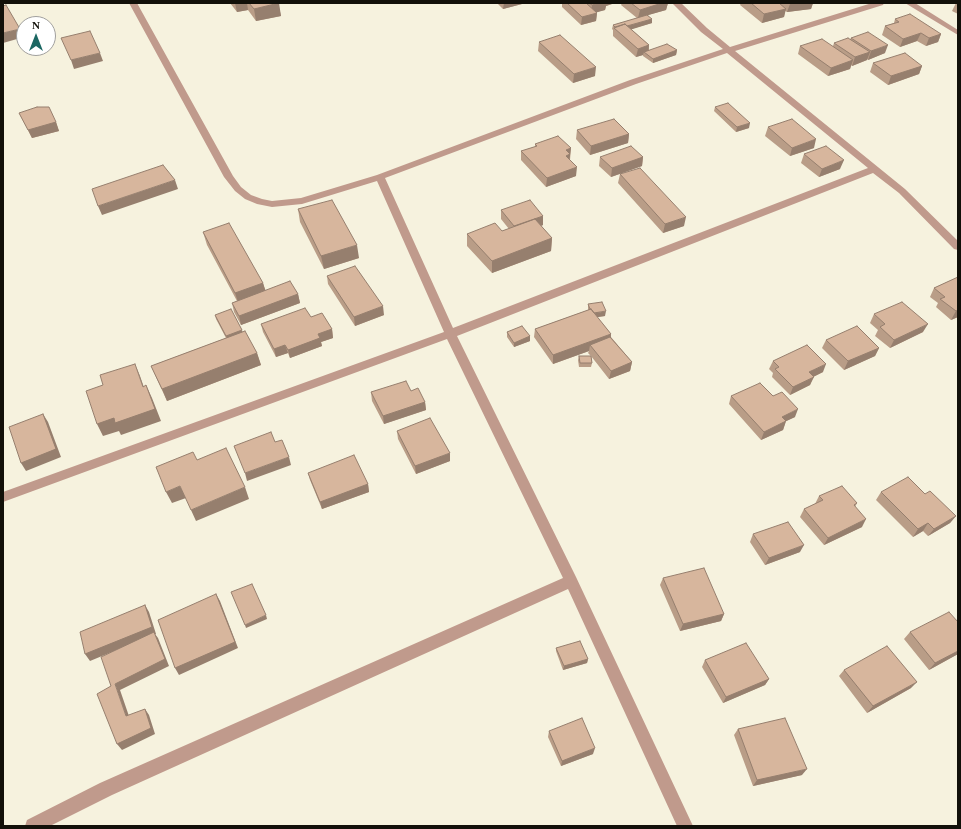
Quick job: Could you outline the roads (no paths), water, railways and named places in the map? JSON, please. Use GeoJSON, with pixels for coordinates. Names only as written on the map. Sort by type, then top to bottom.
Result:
{"type":"FeatureCollection","features":[{"type":"Feature","properties":{"kind":"street"},"geometry":{"type":"LineString","coordinates":[[133,3],[229,177],[238,189],[248,197],[260,202],[272,204],[302,201],[380,177],[581,101],[728,50],[880,3]]}},
{"type":"Feature","properties":{"kind":"street"},"geometry":{"type":"LineString","coordinates":[[676,3],[704,30],[728,50],[902,191],[958,247]]}},
{"type":"Feature","properties":{"kind":"street"},"geometry":{"type":"LineString","coordinates":[[909,3],[958,33]]}},
{"type":"Feature","properties":{"kind":"street"},"geometry":{"type":"LineString","coordinates":[[3,498],[450,334],[874,168]]}},
{"type":"Feature","properties":{"kind":"street"},"geometry":{"type":"LineString","coordinates":[[380,177],[450,334],[571,581],[685,826]]}},
{"type":"Feature","properties":{"kind":"street"},"geometry":{"type":"LineString","coordinates":[[33,826],[106,789],[571,581]]}}]}
